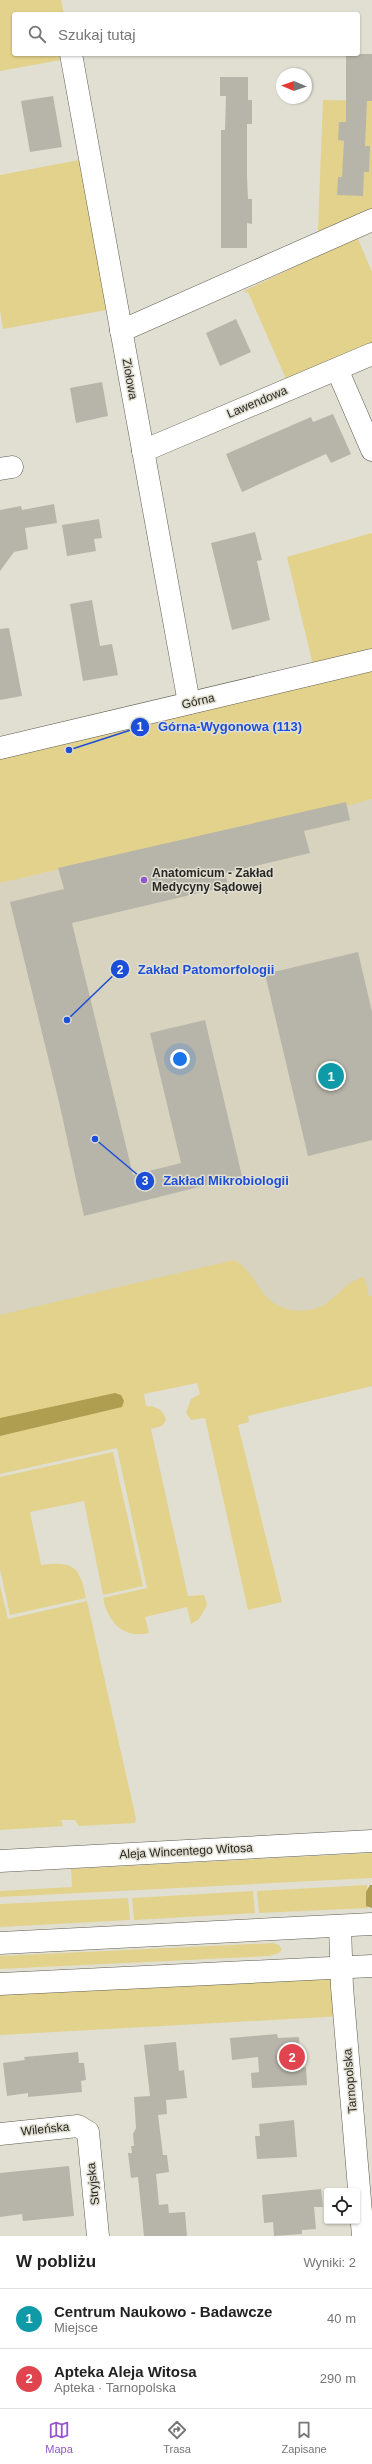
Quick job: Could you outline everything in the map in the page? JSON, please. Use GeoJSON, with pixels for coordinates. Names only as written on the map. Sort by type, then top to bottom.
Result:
{"type":"FeatureCollection","features":[{"type":"Feature","properties":{"kind":"street","name":"Ziołowa"},"geometry":{"type":"LineString","coordinates":[[71,56],[189,703]]}},
{"type":"Feature","properties":{"kind":"street"},"geometry":{"type":"LineString","coordinates":[[121,331],[372,220]]}},
{"type":"Feature","properties":{"kind":"street","name":"Lawendowa"},"geometry":{"type":"LineString","coordinates":[[143,451],[372,354]]}},
{"type":"Feature","properties":{"kind":"street"},"geometry":{"type":"LineString","coordinates":[[337,369],[372,450]]}},
{"type":"Feature","properties":{"kind":"street","name":"Górna"},"geometry":{"type":"LineString","coordinates":[[0,748],[372,660]]}},
{"type":"Feature","properties":{"kind":"street","name":"Aleja Wincentego Witosa"},"geometry":{"type":"LineString","coordinates":[[0,1862],[372,1841]]}},
{"type":"Feature","properties":{"kind":"street"},"geometry":{"type":"LineString","coordinates":[[0,1943],[372,1924]]}},
{"type":"Feature","properties":{"kind":"street","name":"Tarnopolska"},"geometry":{"type":"LineString","coordinates":[[340,1926],[341,1968],[363,2236]]}},
{"type":"Feature","properties":{"kind":"street"},"geometry":{"type":"LineString","coordinates":[[0,1984],[372,1966]]}},
{"type":"Feature","properties":{"kind":"street","name":"Wileńska"},"geometry":{"type":"LineString","coordinates":[[0,2134],[78,2126],[88,2132]]}},
{"type":"Feature","properties":{"kind":"street","name":"Stryjska"},"geometry":{"type":"LineString","coordinates":[[88,2132],[98,2236]]}},
{"type":"Feature","properties":{"kind":"shaded area"},"geometry":{"type":"Polygon","coordinates":[[[0,0],[61,0],[64,12],[12,12],[12,56],[72,56],[72,58],[0,71],[0,0]]]}},
{"type":"Feature","properties":{"kind":"shaded area"},"geometry":{"type":"Polygon","coordinates":[[[323,100],[372,101],[372,232],[358,239],[372,272],[372,354],[290,388],[248,292],[245,293],[244,291],[317,256],[323,100]]]}},
{"type":"Feature","properties":{"kind":"shaded area"},"geometry":{"type":"Polygon","coordinates":[[[90,158],[117,308],[3,329],[0,310],[0,175],[90,158]]]}},
{"type":"Feature","properties":{"kind":"shaded area"},"geometry":{"type":"Polygon","coordinates":[[[372,533],[372,799],[347,806],[346,802],[0,883],[0,748],[315,673],[287,557],[372,533]]]}},
{"type":"Feature","properties":{"kind":"shaded area"},"geometry":{"type":"Polygon","coordinates":[[[372,799],[372,1382],[230,1358],[0,1411],[0,883],[346,802],[347,805],[372,799]]]}},
{"type":"Feature","properties":{"kind":"shaded area"},"geometry":{"type":"Polygon","coordinates":[[[234,1260],[244,1267],[270,1300],[283,1308],[291,1310],[299,1311],[314,1309],[322,1306],[352,1282],[364,1277],[369,1296],[372,1296],[372,1386],[248,1416],[249,1422],[238,1425],[282,1602],[248,1610],[205,1418],[191,1420],[186,1413],[191,1399],[200,1394],[197,1383],[144,1394],[146,1406],[159,1409],[166,1420],[162,1426],[151,1429],[188,1596],[204,1595],[207,1605],[199,1619],[191,1624],[187,1607],[145,1617],[149,1633],[140,1634],[124,1631],[113,1621],[105,1607],[103,1598],[147,1588],[117,1448],[0,1474],[0,1315],[234,1260]]]}},
{"type":"Feature","properties":{"kind":"shaded area"},"geometry":{"type":"Polygon","coordinates":[[[115,1393],[121,1395],[124,1401],[122,1407],[0,1436],[0,1418],[115,1393]]]}},
{"type":"Feature","properties":{"kind":"shaded area"},"geometry":{"type":"Polygon","coordinates":[[[113,1452],[143,1586],[103,1595],[84,1501],[30,1512],[41,1565],[61,1564],[68,1565],[73,1568],[78,1572],[84,1587],[86,1598],[10,1615],[0,1569],[0,1477],[113,1452]]]}},
{"type":"Feature","properties":{"kind":"shaded area"},"geometry":{"type":"Polygon","coordinates":[[[0,1586],[8,1619],[87,1601],[136,1819],[135,1823],[79,1826],[75,1820],[61,1820],[63,1826],[0,1830],[0,1586]]]}},
{"type":"Feature","properties":{"kind":"shaded area"},"geometry":{"type":"Polygon","coordinates":[[[372,1853],[372,1878],[0,1897],[0,1891],[72,1887],[71,1869],[372,1853]]]}},
{"type":"Feature","properties":{"kind":"shaded area"},"geometry":{"type":"Polygon","coordinates":[[[367,1885],[368,1908],[259,1913],[257,1891],[367,1885]]]}},
{"type":"Feature","properties":{"kind":"shaded area"},"geometry":{"type":"Polygon","coordinates":[[[370,1885],[372,1885],[372,1908],[366,1906],[366,1892],[370,1885]]]}},
{"type":"Feature","properties":{"kind":"shaded area"},"geometry":{"type":"Polygon","coordinates":[[[253,1891],[255,1913],[134,1920],[132,1898],[253,1891]]]}},
{"type":"Feature","properties":{"kind":"shaded area"},"geometry":{"type":"Polygon","coordinates":[[[128,1898],[130,1920],[0,1927],[0,1904],[128,1898]]]}},
{"type":"Feature","properties":{"kind":"shaded area"},"geometry":{"type":"Polygon","coordinates":[[[273,1943],[279,1945],[282,1950],[279,1953],[269,1956],[0,1969],[0,1956],[273,1943]]]}},
{"type":"Feature","properties":{"kind":"shaded area"},"geometry":{"type":"Polygon","coordinates":[[[341,1968],[344,2016],[0,2035],[0,1984],[341,1968]]]}},
{"type":"Feature","properties":{"kind":"building"},"geometry":{"type":"Polygon","coordinates":[[[372,54],[372,101],[367,101],[365,146],[370,146],[369,172],[364,172],[363,196],[337,195],[338,177],[342,177],[344,141],[338,140],[339,122],[346,122],[346,56],[372,54]]]}},
{"type":"Feature","properties":{"kind":"building"},"geometry":{"type":"Polygon","coordinates":[[[220,77],[248,77],[248,100],[252,100],[252,124],[247,124],[247,176],[248,199],[252,199],[252,224],[247,223],[247,248],[221,248],[221,130],[225,130],[226,96],[220,96],[220,77]]]}},
{"type":"Feature","properties":{"kind":"building"},"geometry":{"type":"Polygon","coordinates":[[[53,96],[62,147],[30,152],[21,101],[53,96]]]}},
{"type":"Feature","properties":{"kind":"building"},"geometry":{"type":"Polygon","coordinates":[[[236,319],[251,352],[220,366],[206,333],[236,319]]]}},
{"type":"Feature","properties":{"kind":"building"},"geometry":{"type":"Polygon","coordinates":[[[102,382],[108,416],[76,423],[70,388],[102,382]]]}},
{"type":"Feature","properties":{"kind":"building"},"geometry":{"type":"Polygon","coordinates":[[[333,414],[351,454],[331,463],[326,454],[242,492],[226,454],[311,417],[313,422],[333,414]]]}},
{"type":"Feature","properties":{"kind":"building"},"geometry":{"type":"Polygon","coordinates":[[[54,504],[57,523],[25,528],[28,549],[14,552],[0,571],[0,510],[21,506],[22,510],[54,504]]]}},
{"type":"Feature","properties":{"kind":"building"},"geometry":{"type":"Polygon","coordinates":[[[99,519],[102,538],[94,539],[96,551],[67,556],[62,525],[99,519]]]}},
{"type":"Feature","properties":{"kind":"building"},"geometry":{"type":"Polygon","coordinates":[[[255,532],[262,560],[257,561],[270,620],[232,630],[211,543],[255,532]]]}},
{"type":"Feature","properties":{"kind":"building"},"geometry":{"type":"Polygon","coordinates":[[[92,600],[100,646],[112,644],[118,675],[83,681],[70,604],[92,600]]]}},
{"type":"Feature","properties":{"kind":"building"},"geometry":{"type":"Polygon","coordinates":[[[9,628],[22,696],[0,700],[0,629],[9,628]]]}},
{"type":"Feature","properties":{"kind":"building"},"geometry":{"type":"Polygon","coordinates":[[[346,802],[350,820],[304,831],[310,853],[225,873],[228,886],[72,923],[133,1175],[181,1163],[150,1033],[205,1020],[242,1176],[84,1216],[59,1102],[10,902],[64,889],[58,868],[346,802]]]}},
{"type":"Feature","properties":{"kind":"building"},"geometry":{"type":"Polygon","coordinates":[[[358,952],[372,1012],[372,1140],[308,1156],[265,974],[358,952]]]}},
{"type":"Feature","properties":{"kind":"building"},"geometry":{"type":"Polygon","coordinates":[[[277,2034],[278,2038],[299,2037],[301,2068],[306,2067],[307,2085],[252,2088],[251,2073],[259,2072],[258,2057],[232,2060],[230,2038],[277,2034]]]}},
{"type":"Feature","properties":{"kind":"building"},"geometry":{"type":"Polygon","coordinates":[[[176,2042],[179,2071],[184,2070],[187,2098],[166,2100],[167,2114],[158,2115],[163,2155],[167,2155],[169,2172],[156,2174],[159,2205],[168,2204],[169,2213],[185,2212],[187,2236],[144,2236],[138,2177],[131,2178],[128,2153],[132,2153],[131,2146],[134,2146],[133,2134],[136,2128],[134,2097],[150,2096],[144,2045],[176,2042]]]}},
{"type":"Feature","properties":{"kind":"building"},"geometry":{"type":"Polygon","coordinates":[[[78,2052],[79,2063],[84,2063],[86,2080],[81,2081],[82,2092],[28,2097],[28,2093],[7,2096],[3,2063],[25,2060],[24,2057],[78,2052]]]}},
{"type":"Feature","properties":{"kind":"building"},"geometry":{"type":"Polygon","coordinates":[[[294,2120],[297,2157],[257,2159],[255,2136],[260,2136],[259,2124],[294,2120]]]}},
{"type":"Feature","properties":{"kind":"building"},"geometry":{"type":"Polygon","coordinates":[[[69,2166],[74,2216],[23,2221],[22,2214],[0,2217],[0,2173],[69,2166]]]}},
{"type":"Feature","properties":{"kind":"building"},"geometry":{"type":"Polygon","coordinates":[[[321,2189],[323,2207],[314,2207],[316,2229],[302,2230],[302,2234],[274,2236],[273,2222],[264,2223],[262,2195],[321,2189]]]}},
{"type":"Feature","properties":{"kind":"place","name":"Górna-Wygonowa (113)"},"geometry":{"type":"Point","coordinates":[69,750]}},
{"type":"Feature","properties":{"kind":"place","name":"Anatomicum - Zakład Medycyny Sądowej"},"geometry":{"type":"Point","coordinates":[144,880]}},
{"type":"Feature","properties":{"kind":"place","name":"Zakład Patomorfologii"},"geometry":{"type":"Point","coordinates":[67,1020]}},
{"type":"Feature","properties":{"kind":"place","name":"Centrum Naukowo - Badawcze"},"geometry":{"type":"Point","coordinates":[331,1076]}},
{"type":"Feature","properties":{"kind":"place","name":"Zakład Mikrobiologii"},"geometry":{"type":"Point","coordinates":[95,1139]}},
{"type":"Feature","properties":{"kind":"place","name":"Apteka Aleja Witosa"},"geometry":{"type":"Point","coordinates":[292,2057]}}]}
